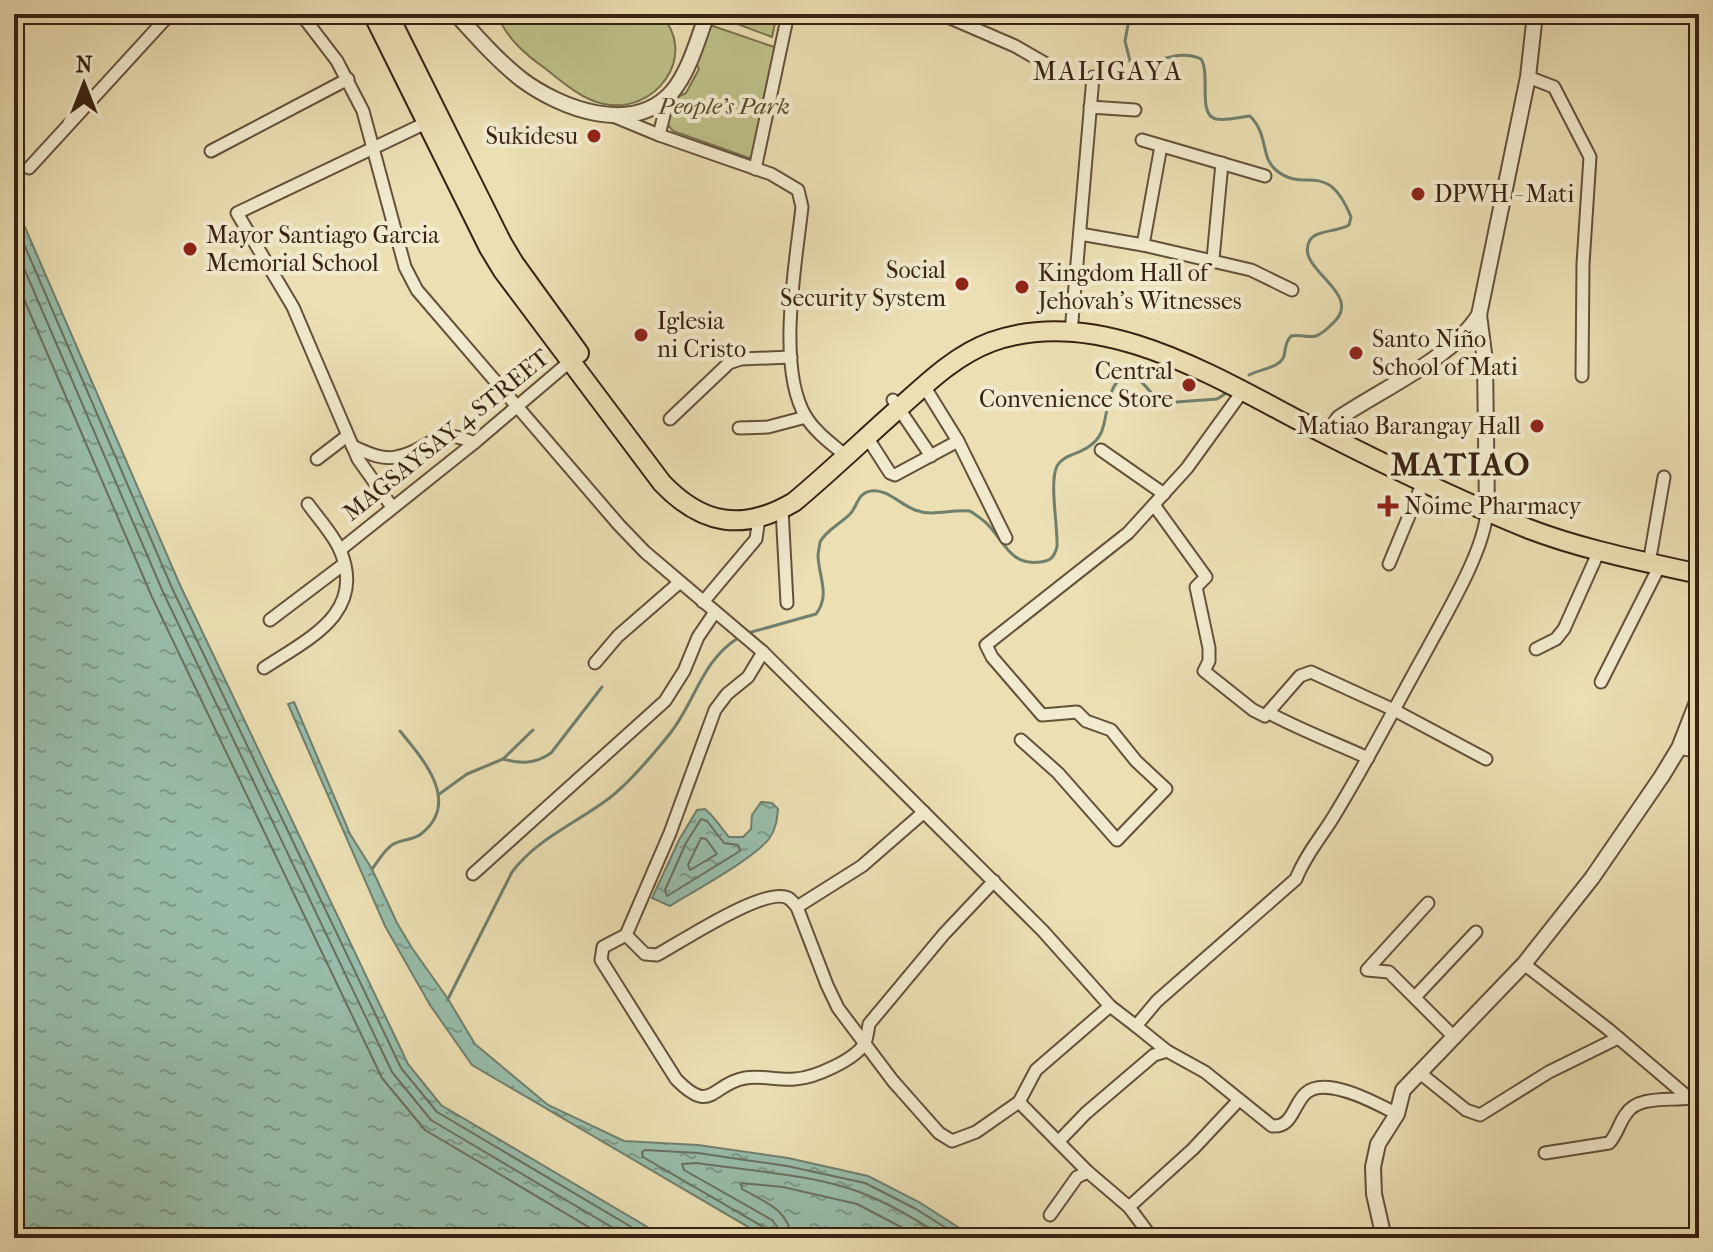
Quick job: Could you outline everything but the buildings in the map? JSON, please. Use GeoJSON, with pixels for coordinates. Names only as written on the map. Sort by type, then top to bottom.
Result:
{"type":"FeatureCollection","features":[{"type":"Feature","properties":{"kind":"main road"},"geometry":{"type":"LineString","coordinates":[[373,14],[514,263],[662,483],[680,503],[711,518],[727,520],[759,518],[782,509],[823,478],[842,453],[896,404],[924,386],[978,342]]}},
{"type":"Feature","properties":{"kind":"main road"},"geometry":{"type":"LineString","coordinates":[[388,14],[434,120]]}},
{"type":"Feature","properties":{"kind":"main road"},"geometry":{"type":"LineString","coordinates":[[575,357],[687,494],[714,508],[740,511],[768,505],[788,494],[867,437],[946,353],[1015,324],[1107,325],[1160,341],[1423,482],[1699,574]]}},
{"type":"Feature","properties":{"kind":"main road"},"geometry":{"type":"LineString","coordinates":[[1071,327],[1144,347],[1487,504],[1528,529],[1599,551],[1699,563]]}},
{"type":"Feature","properties":{"kind":"street"},"geometry":{"type":"LineString","coordinates":[[14,25],[21,14]]}},
{"type":"Feature","properties":{"kind":"street"},"geometry":{"type":"LineString","coordinates":[[29,168],[170,14]]}},
{"type":"Feature","properties":{"kind":"street"},"geometry":{"type":"LineString","coordinates":[[301,14],[348,79],[363,111],[410,279],[619,525],[680,582],[763,652],[994,881],[1110,1006],[1167,1051],[1205,1072],[1266,1124],[1279,1127],[1286,1124],[1306,1092],[1315,1088],[1362,1096],[1397,1114]]}},
{"type":"Feature","properties":{"kind":"street"},"geometry":{"type":"LineString","coordinates":[[456,14],[499,59],[539,91],[571,106],[611,115],[755,169],[789,182],[798,190],[802,207],[791,311],[794,387],[806,417],[842,453]]}},
{"type":"Feature","properties":{"kind":"street"},"geometry":{"type":"LineString","coordinates":[[659,135],[669,95],[681,77],[707,14]]}},
{"type":"Feature","properties":{"kind":"street"},"geometry":{"type":"LineString","coordinates":[[755,169],[788,16],[814,14]]}},
{"type":"Feature","properties":{"kind":"street"},"geometry":{"type":"LineString","coordinates":[[941,14],[1015,46],[1048,65]]}},
{"type":"Feature","properties":{"kind":"street"},"geometry":{"type":"LineString","coordinates":[[1136,1026],[1157,1001],[1296,879],[1302,862],[1336,814],[1394,710],[1460,584],[1485,528],[1485,361],[1479,315],[1528,77],[1535,14]]}},
{"type":"Feature","properties":{"kind":"street"},"geometry":{"type":"LineString","coordinates":[[1071,327],[1093,77]]}},
{"type":"Feature","properties":{"kind":"street"},"geometry":{"type":"LineString","coordinates":[[1528,77],[1554,87],[1590,157],[1583,264],[1582,376]]}},
{"type":"Feature","properties":{"kind":"street"},"geometry":{"type":"LineString","coordinates":[[211,151],[348,79]]}},
{"type":"Feature","properties":{"kind":"street"},"geometry":{"type":"LineString","coordinates":[[611,115],[642,111],[669,95]]}},
{"type":"Feature","properties":{"kind":"street"},"geometry":{"type":"LineString","coordinates":[[1090,107],[1135,110]]}},
{"type":"Feature","properties":{"kind":"street"},"geometry":{"type":"LineString","coordinates":[[392,507],[367,474],[288,296],[237,213],[434,120]]}},
{"type":"Feature","properties":{"kind":"street"},"geometry":{"type":"LineString","coordinates":[[1142,140],[1265,176]]}},
{"type":"Feature","properties":{"kind":"street"},"geometry":{"type":"LineString","coordinates":[[1143,245],[1161,146]]}},
{"type":"Feature","properties":{"kind":"street"},"geometry":{"type":"LineString","coordinates":[[1213,259],[1222,163]]}},
{"type":"Feature","properties":{"kind":"street"},"geometry":{"type":"LineString","coordinates":[[1080,234],[1213,259],[1251,270],[1292,290]]}},
{"type":"Feature","properties":{"kind":"street"},"geometry":{"type":"LineString","coordinates":[[1330,430],[1339,418],[1454,343],[1479,315]]}},
{"type":"Feature","properties":{"kind":"street","name":"MAGSAYSAY 4 STREET"},"geometry":{"type":"LineString","coordinates":[[340,550],[575,357]]}},
{"type":"Feature","properties":{"kind":"street"},"geometry":{"type":"LineString","coordinates":[[670,419],[729,363],[741,359],[791,357]]}},
{"type":"Feature","properties":{"kind":"street"},"geometry":{"type":"LineString","coordinates":[[924,386],[958,441],[1006,538]]}},
{"type":"Feature","properties":{"kind":"street"},"geometry":{"type":"LineString","coordinates":[[1021,740],[1058,773],[1117,840],[1166,789],[1136,761],[1111,730],[1086,721],[1077,712],[1042,715],[992,657],[986,645],[1128,533],[1211,438],[1242,392]]}},
{"type":"Feature","properties":{"kind":"street"},"geometry":{"type":"LineString","coordinates":[[896,404],[931,456]]}},
{"type":"Feature","properties":{"kind":"street"},"geometry":{"type":"LineString","coordinates":[[739,428],[768,427],[806,417]]}},
{"type":"Feature","properties":{"kind":"street"},"geometry":{"type":"LineString","coordinates":[[350,441],[373,455],[393,458],[440,437],[460,437],[474,443]]}},
{"type":"Feature","properties":{"kind":"street"},"geometry":{"type":"LineString","coordinates":[[867,437],[892,475],[958,441]]}},
{"type":"Feature","properties":{"kind":"street"},"geometry":{"type":"LineString","coordinates":[[317,459],[350,441]]}},
{"type":"Feature","properties":{"kind":"street"},"geometry":{"type":"LineString","coordinates":[[1101,450],[1164,494]]}},
{"type":"Feature","properties":{"kind":"street"},"geometry":{"type":"LineString","coordinates":[[1601,682],[1656,559],[1664,477]]}},
{"type":"Feature","properties":{"kind":"street"},"geometry":{"type":"LineString","coordinates":[[1389,564],[1423,482]]}},
{"type":"Feature","properties":{"kind":"street"},"geometry":{"type":"LineString","coordinates":[[264,668],[333,618],[346,598],[340,550],[308,504]]}},
{"type":"Feature","properties":{"kind":"street"},"geometry":{"type":"LineString","coordinates":[[1154,505],[1206,577],[1196,587],[1209,648],[1209,661],[1204,671],[1253,710],[1265,716],[1300,676],[1311,672],[1394,710],[1486,759]]}},
{"type":"Feature","properties":{"kind":"street"},"geometry":{"type":"LineString","coordinates":[[782,509],[787,603]]}},
{"type":"Feature","properties":{"kind":"street"},"geometry":{"type":"LineString","coordinates":[[703,602],[756,539],[759,518]]}},
{"type":"Feature","properties":{"kind":"street"},"geometry":{"type":"LineString","coordinates":[[1536,649],[1556,639],[1564,629],[1599,551]]}},
{"type":"Feature","properties":{"kind":"street"},"geometry":{"type":"LineString","coordinates":[[270,620],[344,564]]}},
{"type":"Feature","properties":{"kind":"street"},"geometry":{"type":"LineString","coordinates":[[595,663],[618,636],[680,582]]}},
{"type":"Feature","properties":{"kind":"street"},"geometry":{"type":"LineString","coordinates":[[473,874],[665,701],[684,671],[698,637],[715,612]]}},
{"type":"Feature","properties":{"kind":"street"},"geometry":{"type":"LineString","coordinates":[[763,652],[748,677],[727,694],[715,710],[670,833],[626,935],[603,947],[601,960],[676,1079],[698,1097],[709,1096],[744,1078],[796,1080],[844,1063],[865,1043],[869,1024],[944,934],[994,881]]}},
{"type":"Feature","properties":{"kind":"street"},"geometry":{"type":"LineString","coordinates":[[1384,1238],[1374,1194],[1373,1167],[1378,1144],[1397,1114],[1403,1090],[1524,964],[1592,878],[1642,808],[1679,748],[1699,697]]}},
{"type":"Feature","properties":{"kind":"street"},"geometry":{"type":"LineString","coordinates":[[1269,713],[1294,727],[1368,758]]}},
{"type":"Feature","properties":{"kind":"street"},"geometry":{"type":"LineString","coordinates":[[1679,748],[1699,752]]}},
{"type":"Feature","properties":{"kind":"street"},"geometry":{"type":"LineString","coordinates":[[797,907],[862,866],[924,812]]}},
{"type":"Feature","properties":{"kind":"street"},"geometry":{"type":"LineString","coordinates":[[626,935],[645,954],[657,955],[752,902],[775,896],[787,897],[797,907],[838,1008],[893,1081],[947,1140],[959,1140],[976,1132],[1019,1102],[1036,1070],[1110,1006]]}},
{"type":"Feature","properties":{"kind":"street"},"geometry":{"type":"LineString","coordinates":[[1428,903],[1367,970],[1389,972],[1453,1036]]}},
{"type":"Feature","properties":{"kind":"street"},"geometry":{"type":"LineString","coordinates":[[1415,997],[1476,932]]}},
{"type":"Feature","properties":{"kind":"street"},"geometry":{"type":"LineString","coordinates":[[1524,964],[1689,1098],[1635,1105],[1626,1112],[1609,1143],[1545,1153]]}},
{"type":"Feature","properties":{"kind":"street"},"geometry":{"type":"LineString","coordinates":[[1420,1073],[1466,1110],[1480,1115],[1549,1072],[1618,1038]]}},
{"type":"Feature","properties":{"kind":"street"},"geometry":{"type":"LineString","coordinates":[[1059,1141],[1086,1113],[1154,1055],[1167,1051]]}},
{"type":"Feature","properties":{"kind":"street"},"geometry":{"type":"LineString","coordinates":[[1129,1207],[1193,1149],[1238,1101]]}},
{"type":"Feature","properties":{"kind":"street"},"geometry":{"type":"LineString","coordinates":[[1019,1102],[1088,1172],[1129,1207],[1152,1238]]}},
{"type":"Feature","properties":{"kind":"street"},"geometry":{"type":"LineString","coordinates":[[1050,1215],[1077,1177],[1088,1172]]}},
{"type":"Feature","properties":{"kind":"green space"},"geometry":{"type":"Polygon","coordinates":[[[497,14],[660,14],[671,30],[675,47],[673,63],[655,91],[640,100],[623,105],[596,102],[573,90],[524,52],[506,31],[497,14]]]}},
{"type":"Feature","properties":{"kind":"green space"},"geometry":{"type":"Polygon","coordinates":[[[717,14],[777,14],[772,37],[717,14]]]}},
{"type":"Feature","properties":{"kind":"green space","name":"People's Park"},"geometry":{"type":"Polygon","coordinates":[[[710,25],[777,48],[752,159],[673,131],[667,124],[674,99],[686,93],[699,69],[695,61],[710,25]]]}},
{"type":"Feature","properties":{"kind":"water"},"geometry":{"type":"Polygon","coordinates":[[[14,202],[180,585],[408,1064],[441,1105],[666,1238],[14,1238],[14,202]]]}},
{"type":"Feature","properties":{"kind":"water"},"geometry":{"type":"Polygon","coordinates":[[[294,702],[350,834],[372,869],[412,948],[475,1044],[548,1105],[624,1141],[698,1145],[788,1158],[868,1176],[919,1202],[975,1238],[767,1238],[472,1065],[430,1005],[385,926],[288,704],[294,702]]]}},
{"type":"Feature","properties":{"kind":"water"},"geometry":{"type":"Polygon","coordinates":[[[761,802],[772,803],[778,809],[773,832],[761,847],[670,906],[652,898],[697,810],[705,809],[729,837],[743,837],[751,829],[752,815],[761,802]]]}},
{"type":"Feature","properties":{"kind":"waterway"},"geometry":{"type":"LineString","coordinates":[[1130,14],[1125,41],[1130,61],[1148,62],[1183,55],[1201,59],[1210,116],[1224,120],[1250,116],[1260,131],[1272,166],[1288,177],[1316,180],[1333,188],[1351,217],[1349,225],[1313,237],[1307,251],[1311,261],[1336,292],[1341,302],[1340,313],[1329,327],[1316,336],[1291,336],[1282,360],[1249,375]]}},
{"type":"Feature","properties":{"kind":"waterway"},"geometry":{"type":"LineString","coordinates":[[748,633],[816,614],[823,600],[818,555],[820,542],[851,513],[867,492],[882,492],[922,512],[970,511],[1022,561],[1047,561],[1057,547],[1054,493],[1057,466],[1060,461],[1096,440],[1118,381],[1124,377],[1135,378],[1163,403],[1217,399],[1228,392]]}},
{"type":"Feature","properties":{"kind":"waterway"},"geometry":{"type":"LineString","coordinates":[[448,999],[512,872],[543,842],[604,802],[629,780],[677,724],[715,659],[738,638]]}},
{"type":"Feature","properties":{"kind":"waterway"},"geometry":{"type":"LineString","coordinates":[[503,759],[528,762],[551,753],[602,687]]}},
{"type":"Feature","properties":{"kind":"waterway"},"geometry":{"type":"LineString","coordinates":[[438,795],[467,774],[503,759],[533,730]]}},
{"type":"Feature","properties":{"kind":"waterway"},"geometry":{"type":"LineString","coordinates":[[372,869],[392,845],[421,834],[433,821],[438,808],[434,781],[400,731]]}},
{"type":"Feature","properties":{"kind":"place","name":"Sukidesu"},"geometry":{"type":"Point","coordinates":[594,136]}},
{"type":"Feature","properties":{"kind":"place","name":"DPWH - Mati"},"geometry":{"type":"Point","coordinates":[1418,194]}},
{"type":"Feature","properties":{"kind":"place","name":"Mayor Santiago Garcia Memorial School"},"geometry":{"type":"Point","coordinates":[190,249]}},
{"type":"Feature","properties":{"kind":"place","name":"Social Security System"},"geometry":{"type":"Point","coordinates":[962,284]}},
{"type":"Feature","properties":{"kind":"place","name":"Kingdom Hall of Jehovah's Witnesses"},"geometry":{"type":"Point","coordinates":[1022,287]}},
{"type":"Feature","properties":{"kind":"place","name":"Iglesia ni Cristo"},"geometry":{"type":"Point","coordinates":[641,335]}},
{"type":"Feature","properties":{"kind":"place","name":"Santo Niño School of Mati"},"geometry":{"type":"Point","coordinates":[1356,353]}},
{"type":"Feature","properties":{"kind":"place","name":"Central Convenience Store"},"geometry":{"type":"Point","coordinates":[1189,385]}},
{"type":"Feature","properties":{"kind":"place","name":"Matiao Barangay Hall"},"geometry":{"type":"Point","coordinates":[1537,426]}},
{"type":"Feature","properties":{"kind":"place","name":"Noime Pharmacy"},"geometry":{"type":"Point","coordinates":[1388,506]}},
{"type":"Feature","properties":{"kind":"district","name":"MALIGAYA"},"geometry":{"type":"Point","coordinates":[1108,71]}},
{"type":"Feature","properties":{"kind":"district","name":"MATIAO"},"geometry":{"type":"Point","coordinates":[1461,464]}}]}
